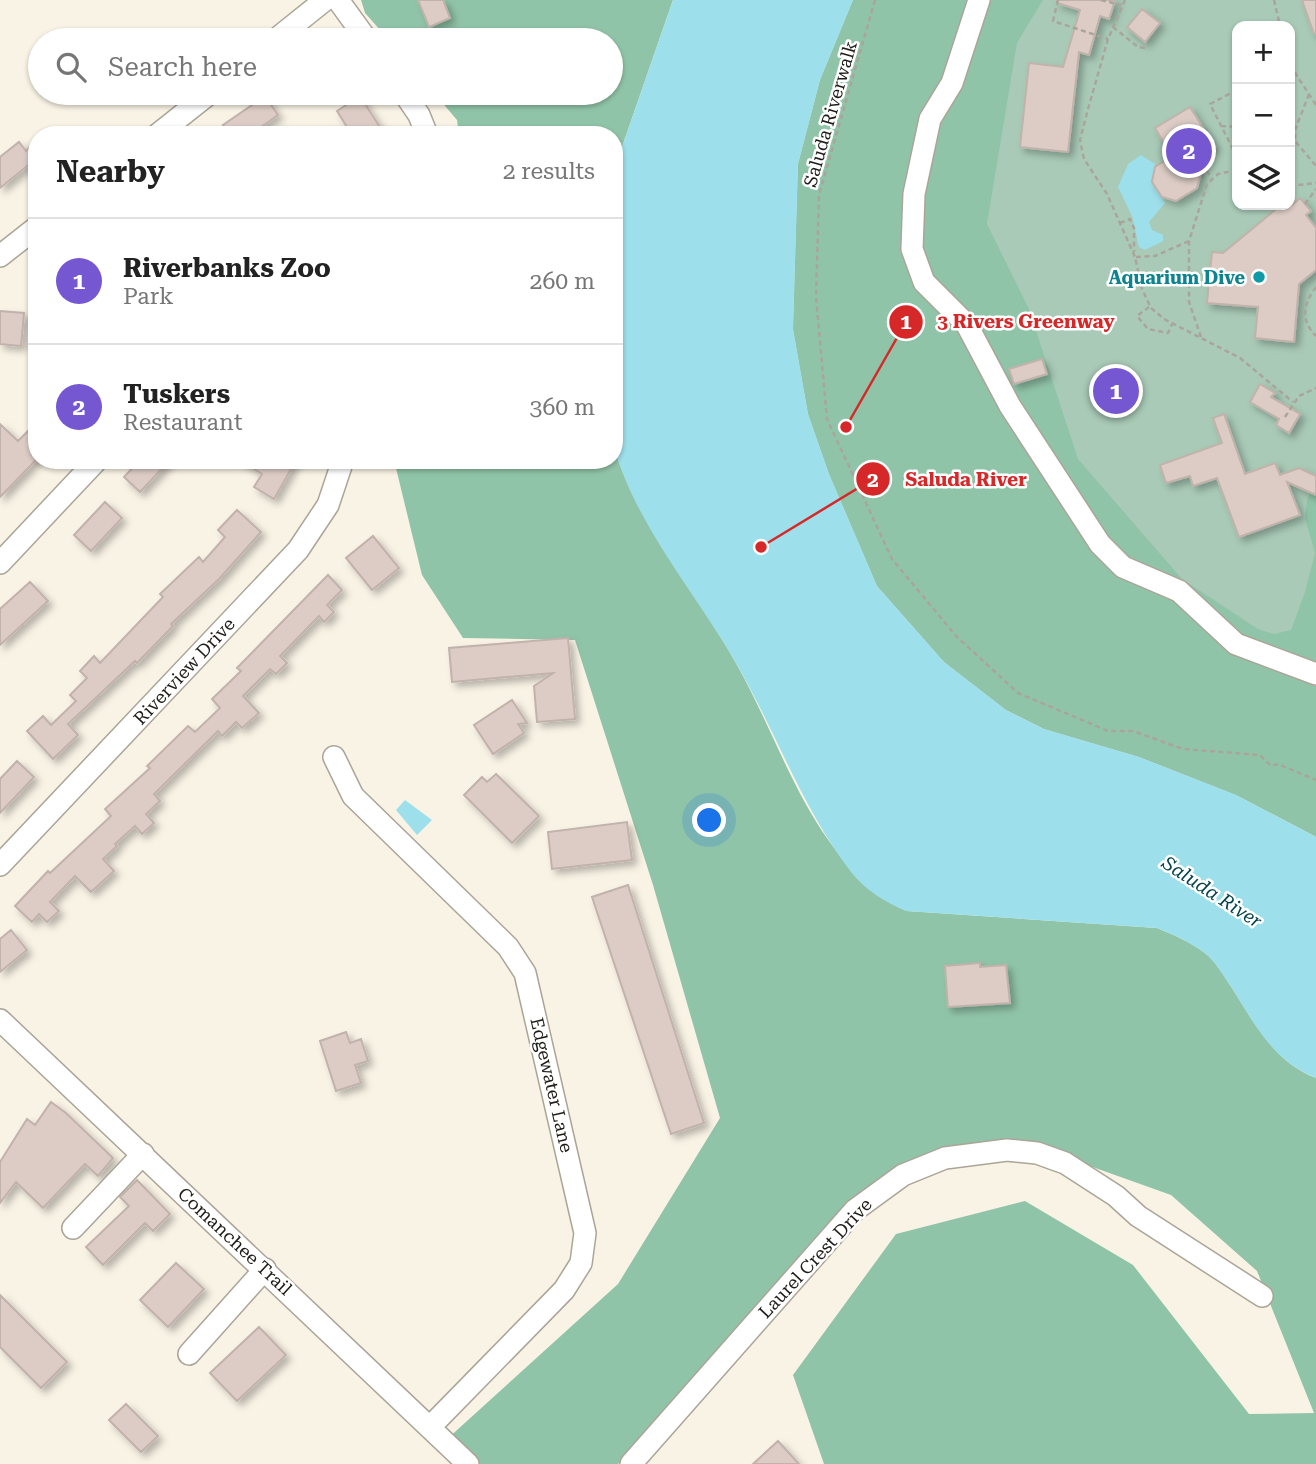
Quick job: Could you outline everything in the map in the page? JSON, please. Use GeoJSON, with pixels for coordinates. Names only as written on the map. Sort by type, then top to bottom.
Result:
{"type":"FeatureCollection","features":[{"type":"Feature","properties":{"kind":"street"},"geometry":{"type":"LineString","coordinates":[[290,28],[326,0]]}},
{"type":"Feature","properties":{"kind":"street"},"geometry":{"type":"LineString","coordinates":[[338,0],[358,28]]}},
{"type":"Feature","properties":{"kind":"street"},"geometry":{"type":"LineString","coordinates":[[979,0],[952,83],[930,119],[914,194],[912,249],[923,282],[967,325],[1010,406],[1100,544],[1123,567],[1179,592],[1236,644],[1316,674]]}},
{"type":"Feature","properties":{"kind":"street"},"geometry":{"type":"LineString","coordinates":[[168,126],[194,105]]}},
{"type":"Feature","properties":{"kind":"street"},"geometry":{"type":"LineString","coordinates":[[412,105],[424,126]]}},
{"type":"Feature","properties":{"kind":"street"},"geometry":{"type":"LineString","coordinates":[[0,256],[28,234]]}},
{"type":"Feature","properties":{"kind":"street"},"geometry":{"type":"LineString","coordinates":[[0,563],[89,469]]}},
{"type":"Feature","properties":{"kind":"street","name":"Riverview Drive"},"geometry":{"type":"LineString","coordinates":[[0,865],[298,550],[328,505],[340,469]]}},
{"type":"Feature","properties":{"kind":"street","name":"Edgewater Lane"},"geometry":{"type":"LineString","coordinates":[[334,757],[353,796],[518,960],[530,988],[585,1233],[581,1263],[564,1290],[430,1427]]}},
{"type":"Feature","properties":{"kind":"street","name":"Comanchee Trail"},"geometry":{"type":"LineString","coordinates":[[2,1027],[143,1154],[468,1464]]}},
{"type":"Feature","properties":{"kind":"street","name":"Laurel Crest Drive"},"geometry":{"type":"LineString","coordinates":[[631,1464],[855,1210],[903,1175],[945,1158],[1007,1150],[1037,1153],[1065,1163],[1115,1196],[1138,1216],[1262,1296]]}},
{"type":"Feature","properties":{"kind":"street"},"geometry":{"type":"LineString","coordinates":[[73,1228],[143,1154]]}},
{"type":"Feature","properties":{"kind":"street"},"geometry":{"type":"LineString","coordinates":[[189,1354],[265,1269]]}},
{"type":"Feature","properties":{"kind":"path","name":"Saluda Riverwalk"},"geometry":{"type":"LineString","coordinates":[[875,0],[819,195],[816,297],[827,419],[892,559],[956,636],[1017,693],[1108,732],[1133,731],[1183,748],[1260,755],[1270,766],[1278,764],[1316,780]]}},
{"type":"Feature","properties":{"kind":"path"},"geometry":{"type":"LineString","coordinates":[[1058,0],[1053,21],[1108,38]]}},
{"type":"Feature","properties":{"kind":"path"},"geometry":{"type":"LineString","coordinates":[[1101,0],[1121,5]]}},
{"type":"Feature","properties":{"kind":"path"},"geometry":{"type":"LineString","coordinates":[[1125,0],[1108,38],[1080,146],[1084,159],[1107,194],[1134,255],[1142,289],[1150,306],[1172,324],[1240,358],[1293,402]]}},
{"type":"Feature","properties":{"kind":"path"},"geometry":{"type":"LineString","coordinates":[[1274,0],[1279,21]]}},
{"type":"Feature","properties":{"kind":"path"},"geometry":{"type":"LineString","coordinates":[[1113,27],[1138,47],[1145,48]]}},
{"type":"Feature","properties":{"kind":"path"},"geometry":{"type":"LineString","coordinates":[[1295,72],[1316,105]]}},
{"type":"Feature","properties":{"kind":"path"},"geometry":{"type":"LineString","coordinates":[[1232,93],[1210,104],[1232,147]]}},
{"type":"Feature","properties":{"kind":"path"},"geometry":{"type":"LineString","coordinates":[[1309,93],[1295,130],[1295,141],[1316,166]]}},
{"type":"Feature","properties":{"kind":"path"},"geometry":{"type":"LineString","coordinates":[[1221,126],[1232,127]]}},
{"type":"Feature","properties":{"kind":"path"},"geometry":{"type":"LineString","coordinates":[[1196,166],[1202,162],[1212,178]]}},
{"type":"Feature","properties":{"kind":"path"},"geometry":{"type":"LineString","coordinates":[[1212,178],[1232,172]]}},
{"type":"Feature","properties":{"kind":"path"},"geometry":{"type":"LineString","coordinates":[[1201,337],[1189,302],[1189,241],[1212,178]]}},
{"type":"Feature","properties":{"kind":"path"},"geometry":{"type":"LineString","coordinates":[[1295,185],[1316,183]]}},
{"type":"Feature","properties":{"kind":"path"},"geometry":{"type":"LineString","coordinates":[[1305,204],[1316,189]]}},
{"type":"Feature","properties":{"kind":"path"},"geometry":{"type":"LineString","coordinates":[[1120,223],[1130,219],[1135,228],[1134,255]]}},
{"type":"Feature","properties":{"kind":"path"},"geometry":{"type":"LineString","coordinates":[[1134,255],[1155,256],[1189,241]]}},
{"type":"Feature","properties":{"kind":"path"},"geometry":{"type":"LineString","coordinates":[[1316,287],[1305,306],[1306,323],[1316,336]]}},
{"type":"Feature","properties":{"kind":"path"},"geometry":{"type":"LineString","coordinates":[[1150,306],[1137,316],[1148,329],[1167,333],[1172,324]]}},
{"type":"Feature","properties":{"kind":"path"},"geometry":{"type":"LineString","coordinates":[[1285,417],[1299,396],[1316,388]]}},
{"type":"Feature","properties":{"kind":"green space"},"geometry":{"type":"Polygon","coordinates":[[[361,0],[673,0],[623,144],[623,126],[458,126],[457,120],[444,105],[623,105],[623,28],[378,28],[365,13],[361,0]]]}},
{"type":"Feature","properties":{"kind":"green space"},"geometry":{"type":"Polygon","coordinates":[[[853,0],[924,0],[900,56],[863,195],[858,332],[883,440],[920,529],[961,590],[1010,626],[1036,637],[939,488],[894,295],[900,174],[968,0],[1316,0],[1316,718],[1038,638],[1130,680],[1226,704],[1316,736],[1316,834],[1236,795],[1139,757],[1044,729],[1006,710],[944,662],[877,586],[829,474],[808,414],[793,329],[798,164],[820,80],[853,0]]]}},
{"type":"Feature","properties":{"kind":"green space"},"geometry":{"type":"Polygon","coordinates":[[[853,0],[1043,0],[1017,43],[987,224],[1029,309],[1078,459],[1182,579],[1258,629],[1274,634],[1291,630],[1315,553],[1305,518],[1307,500],[1316,479],[1316,837],[1236,795],[1139,757],[1044,729],[1006,710],[944,662],[877,586],[829,474],[808,414],[793,329],[798,164],[820,80],[853,0]]]}},
{"type":"Feature","properties":{"kind":"green space"},"geometry":{"type":"Polygon","coordinates":[[[396,469],[622,469],[653,532],[737,665],[815,821],[863,882],[883,898],[907,911],[1157,928],[1205,953],[1223,974],[1277,1052],[1289,1063],[1316,1078],[1316,1464],[824,1464],[793,1375],[896,1234],[1025,1201],[1133,1265],[1249,1414],[1314,1413],[1257,1271],[1171,1195],[1031,1145],[900,1176],[758,1305],[618,1464],[469,1464],[446,1440],[618,1284],[720,1118],[653,885],[575,640],[463,638],[422,575],[396,469]]]}},
{"type":"Feature","properties":{"kind":"water","name":"Saluda River"},"geometry":{"type":"Polygon","coordinates":[[[673,0],[853,0],[820,80],[798,164],[793,329],[808,414],[829,474],[877,586],[944,662],[1006,710],[1044,729],[1139,757],[1236,795],[1316,837],[1316,1078],[1301,1071],[1277,1052],[1258,1029],[1213,961],[1182,939],[1157,928],[906,911],[876,895],[851,872],[818,822],[736,663],[652,532],[622,469],[623,144],[673,0]]]}},
{"type":"Feature","properties":{"kind":"water"},"geometry":{"type":"Polygon","coordinates":[[[1141,155],[1155,164],[1151,182],[1165,203],[1149,222],[1152,230],[1163,235],[1163,241],[1145,250],[1139,247],[1132,216],[1118,187],[1128,164],[1141,155]]]}},
{"type":"Feature","properties":{"kind":"water"},"geometry":{"type":"Polygon","coordinates":[[[405,800],[432,820],[417,835],[396,810],[405,800]]]}},
{"type":"Feature","properties":{"kind":"building"},"geometry":{"type":"Polygon","coordinates":[[[418,0],[443,0],[450,18],[429,27],[418,0]]]}},
{"type":"Feature","properties":{"kind":"building"},"geometry":{"type":"Polygon","coordinates":[[[1057,0],[1115,0],[1109,19],[1100,16],[1089,55],[1079,52],[1068,152],[1020,147],[1029,63],[1063,67],[1080,10],[1057,3],[1057,0]]]}},
{"type":"Feature","properties":{"kind":"building"},"geometry":{"type":"Polygon","coordinates":[[[1302,0],[1316,0],[1316,34],[1314,34],[1302,0]]]}},
{"type":"Feature","properties":{"kind":"building"},"geometry":{"type":"Polygon","coordinates":[[[1142,9],[1160,23],[1145,42],[1127,27],[1142,9]]]}},
{"type":"Feature","properties":{"kind":"building"},"geometry":{"type":"Polygon","coordinates":[[[252,105],[271,105],[278,115],[263,126],[223,125],[252,105]]]}},
{"type":"Feature","properties":{"kind":"building"},"geometry":{"type":"Polygon","coordinates":[[[346,105],[366,105],[379,126],[346,126],[337,111],[346,105]]]}},
{"type":"Feature","properties":{"kind":"building"},"geometry":{"type":"Polygon","coordinates":[[[1190,107],[1215,147],[1193,160],[1201,173],[1197,188],[1176,201],[1162,197],[1152,182],[1155,167],[1172,156],[1155,128],[1190,107]]]}},
{"type":"Feature","properties":{"kind":"building"},"geometry":{"type":"Polygon","coordinates":[[[19,142],[26,151],[28,149],[28,165],[0,188],[0,157],[19,142]]]}},
{"type":"Feature","properties":{"kind":"building","name":"Aquarium Dive"},"geometry":{"type":"Polygon","coordinates":[[[1300,198],[1311,211],[1306,215],[1316,228],[1316,270],[1299,284],[1294,342],[1255,338],[1258,307],[1207,303],[1212,252],[1223,253],[1275,210],[1295,210],[1295,202],[1300,198]]]}},
{"type":"Feature","properties":{"kind":"building"},"geometry":{"type":"Polygon","coordinates":[[[0,311],[24,313],[21,346],[0,344],[0,311]]]}},
{"type":"Feature","properties":{"kind":"building"},"geometry":{"type":"Polygon","coordinates":[[[1042,359],[1047,374],[1014,384],[1009,369],[1042,359]]]}},
{"type":"Feature","properties":{"kind":"building"},"geometry":{"type":"Polygon","coordinates":[[[1260,384],[1275,393],[1271,397],[1300,414],[1289,433],[1276,425],[1279,419],[1250,402],[1260,384]]]}},
{"type":"Feature","properties":{"kind":"building"},"geometry":{"type":"Polygon","coordinates":[[[1224,414],[1245,474],[1275,463],[1280,475],[1299,468],[1316,476],[1316,495],[1287,482],[1300,515],[1239,537],[1217,478],[1193,486],[1190,476],[1166,483],[1160,465],[1222,443],[1213,418],[1224,414]]]}},
{"type":"Feature","properties":{"kind":"building"},"geometry":{"type":"Polygon","coordinates":[[[0,424],[18,441],[28,431],[28,468],[0,497],[0,424]]]}},
{"type":"Feature","properties":{"kind":"building"},"geometry":{"type":"Polygon","coordinates":[[[132,469],[162,469],[140,492],[124,477],[132,469]]]}},
{"type":"Feature","properties":{"kind":"building"},"geometry":{"type":"Polygon","coordinates":[[[254,469],[291,469],[274,499],[254,487],[262,474],[254,469]]]}},
{"type":"Feature","properties":{"kind":"building"},"geometry":{"type":"Polygon","coordinates":[[[105,502],[122,518],[91,551],[74,535],[105,502]]]}},
{"type":"Feature","properties":{"kind":"building"},"geometry":{"type":"Polygon","coordinates":[[[237,510],[261,532],[219,579],[171,624],[173,626],[137,663],[135,661],[68,724],[78,735],[53,759],[27,731],[43,716],[51,725],[76,701],[70,695],[87,678],[80,671],[94,656],[100,663],[163,597],[160,594],[199,557],[203,562],[225,537],[218,530],[237,510]]]}},
{"type":"Feature","properties":{"kind":"building"},"geometry":{"type":"Polygon","coordinates":[[[373,536],[399,568],[372,590],[346,558],[373,536]]]}},
{"type":"Feature","properties":{"kind":"building"},"geometry":{"type":"Polygon","coordinates":[[[328,575],[342,590],[327,605],[334,612],[324,622],[319,616],[280,656],[287,663],[276,674],[270,669],[243,696],[259,713],[242,728],[236,722],[222,736],[218,731],[154,794],[160,801],[146,814],[154,823],[142,834],[135,826],[103,859],[114,871],[91,892],[75,876],[50,902],[59,911],[47,922],[39,914],[32,922],[15,906],[48,871],[50,873],[111,816],[105,809],[150,768],[147,766],[188,726],[195,732],[220,708],[212,699],[241,671],[237,668],[328,575]]]}},
{"type":"Feature","properties":{"kind":"building"},"geometry":{"type":"Polygon","coordinates":[[[30,582],[48,601],[0,645],[0,609],[30,582]]]}},
{"type":"Feature","properties":{"kind":"building"},"geometry":{"type":"Polygon","coordinates":[[[568,638],[575,719],[537,722],[534,686],[553,673],[452,682],[449,648],[568,638]]]}},
{"type":"Feature","properties":{"kind":"building"},"geometry":{"type":"Polygon","coordinates":[[[512,700],[527,723],[518,724],[524,733],[493,754],[474,725],[512,700]]]}},
{"type":"Feature","properties":{"kind":"building"},"geometry":{"type":"Polygon","coordinates":[[[17,761],[34,777],[0,813],[0,779],[17,761]]]}},
{"type":"Feature","properties":{"kind":"building"},"geometry":{"type":"Polygon","coordinates":[[[496,774],[539,816],[512,843],[464,795],[482,777],[487,782],[496,774]]]}},
{"type":"Feature","properties":{"kind":"building"},"geometry":{"type":"Polygon","coordinates":[[[627,822],[632,860],[552,869],[548,832],[627,822]]]}},
{"type":"Feature","properties":{"kind":"building"},"geometry":{"type":"Polygon","coordinates":[[[628,885],[704,1123],[671,1134],[592,897],[628,885]]]}},
{"type":"Feature","properties":{"kind":"building"},"geometry":{"type":"Polygon","coordinates":[[[11,930],[27,950],[0,972],[0,939],[11,930]]]}},
{"type":"Feature","properties":{"kind":"building"},"geometry":{"type":"Polygon","coordinates":[[[980,963],[980,967],[1006,965],[1010,1003],[948,1007],[945,966],[980,963]]]}},
{"type":"Feature","properties":{"kind":"building"},"geometry":{"type":"Polygon","coordinates":[[[346,1032],[350,1043],[361,1039],[368,1061],[355,1065],[361,1083],[336,1091],[320,1041],[346,1032]]]}},
{"type":"Feature","properties":{"kind":"building"},"geometry":{"type":"Polygon","coordinates":[[[51,1102],[113,1158],[98,1176],[85,1164],[43,1208],[16,1182],[0,1203],[0,1162],[27,1119],[35,1125],[51,1102]]]}},
{"type":"Feature","properties":{"kind":"building"},"geometry":{"type":"Polygon","coordinates":[[[137,1180],[170,1214],[153,1231],[145,1223],[103,1265],[86,1247],[129,1206],[120,1197],[137,1180]]]}},
{"type":"Feature","properties":{"kind":"building"},"geometry":{"type":"Polygon","coordinates":[[[176,1263],[204,1289],[168,1327],[140,1300],[176,1263]]]}},
{"type":"Feature","properties":{"kind":"building"},"geometry":{"type":"Polygon","coordinates":[[[0,1295],[67,1362],[41,1388],[0,1347],[0,1295]]]}},
{"type":"Feature","properties":{"kind":"building"},"geometry":{"type":"Polygon","coordinates":[[[259,1327],[286,1355],[237,1401],[210,1373],[259,1327]]]}},
{"type":"Feature","properties":{"kind":"building"},"geometry":{"type":"Polygon","coordinates":[[[126,1404],[158,1436],[141,1452],[109,1420],[126,1404]]]}},
{"type":"Feature","properties":{"kind":"building"},"geometry":{"type":"Polygon","coordinates":[[[778,1441],[799,1464],[753,1464],[778,1441]]]}},
{"type":"Feature","properties":{"kind":"place","name":"Tuskers"},"geometry":{"type":"Point","coordinates":[1189,151]}},
{"type":"Feature","properties":{"kind":"place","name":"Aquarium Dive"},"geometry":{"type":"Point","coordinates":[1259,277]}},
{"type":"Feature","properties":{"kind":"place","name":"Riverbanks Zoo"},"geometry":{"type":"Point","coordinates":[1116,391]}},
{"type":"Feature","properties":{"kind":"place","name":"3 Rivers Greenway"},"geometry":{"type":"Point","coordinates":[846,427]}},
{"type":"Feature","properties":{"kind":"place","name":"Saluda River"},"geometry":{"type":"Point","coordinates":[761,547]}}]}
